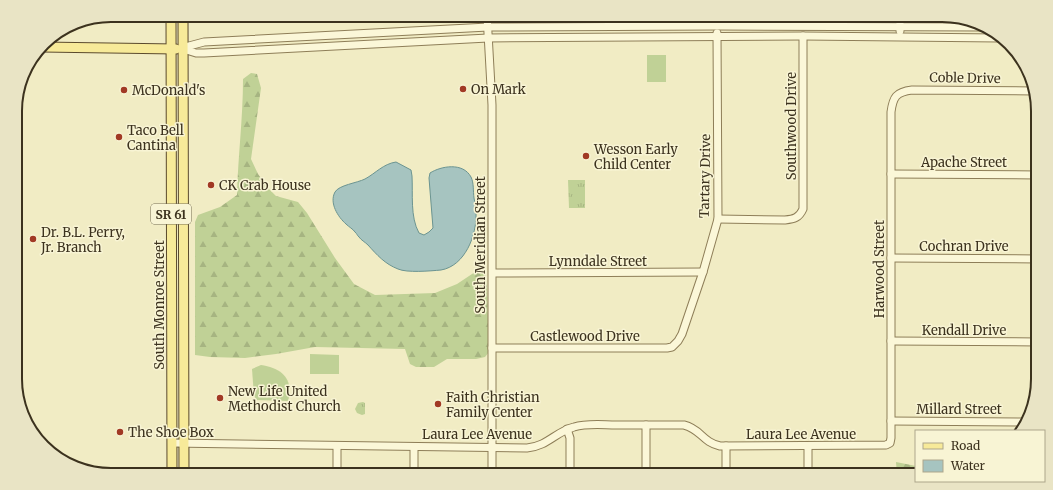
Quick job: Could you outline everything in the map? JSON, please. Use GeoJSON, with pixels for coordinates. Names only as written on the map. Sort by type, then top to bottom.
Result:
{"type":"FeatureCollection","features":[{"type":"Feature","properties":{"kind":"main road","name":"South Monroe Street"},"geometry":{"type":"LineString","coordinates":[[171,22],[172,468]]}},
{"type":"Feature","properties":{"kind":"main road","name":"South Monroe Street"},"geometry":{"type":"LineString","coordinates":[[183,22],[184,468]]}},
{"type":"Feature","properties":{"kind":"main road"},"geometry":{"type":"LineString","coordinates":[[49,47],[183,50]]}},
{"type":"Feature","properties":{"kind":"street","name":"South Meridian Street"},"geometry":{"type":"LineString","coordinates":[[488,22],[492,105],[492,468]]}},
{"type":"Feature","properties":{"kind":"street"},"geometry":{"type":"LineString","coordinates":[[900,22],[900,37]]}},
{"type":"Feature","properties":{"kind":"street","name":"Tartary Drive"},"geometry":{"type":"LineString","coordinates":[[676,344],[682,334],[718,219],[717,26]]}},
{"type":"Feature","properties":{"kind":"street"},"geometry":{"type":"LineString","coordinates":[[183,50],[189,46],[204,42],[426,29],[488,27],[969,27]]}},
{"type":"Feature","properties":{"kind":"street"},"geometry":{"type":"LineString","coordinates":[[986,34],[986,38]]}},
{"type":"Feature","properties":{"kind":"street"},"geometry":{"type":"LineString","coordinates":[[183,50],[204,53],[488,38],[717,36],[993,38]]}},
{"type":"Feature","properties":{"kind":"street","name":"Southwood Drive"},"geometry":{"type":"LineString","coordinates":[[718,219],[784,220],[794,219],[801,215],[804,201],[803,36]]}},
{"type":"Feature","properties":{"kind":"street","name":"Coble Drive"},"geometry":{"type":"LineString","coordinates":[[897,96],[905,91],[912,90],[1028,91]]}},
{"type":"Feature","properties":{"kind":"street","name":"Harwood Street"},"geometry":{"type":"LineString","coordinates":[[890,443],[891,112],[892,103],[897,96]]}},
{"type":"Feature","properties":{"kind":"street","name":"Apache Street"},"geometry":{"type":"LineString","coordinates":[[891,174],[1031,175]]}},
{"type":"Feature","properties":{"kind":"street","name":"Cochran Drive"},"geometry":{"type":"LineString","coordinates":[[891,258],[1031,259]]}},
{"type":"Feature","properties":{"kind":"street","name":"Lynndale Street"},"geometry":{"type":"LineString","coordinates":[[493,273],[702,272]]}},
{"type":"Feature","properties":{"kind":"street","name":"Kendall Drive"},"geometry":{"type":"LineString","coordinates":[[891,341],[1031,342]]}},
{"type":"Feature","properties":{"kind":"street","name":"Castlewood Drive"},"geometry":{"type":"LineString","coordinates":[[492,348],[667,348],[676,344]]}},
{"type":"Feature","properties":{"kind":"street","name":"Millard Street"},"geometry":{"type":"LineString","coordinates":[[891,421],[1020,422]]}},
{"type":"Feature","properties":{"kind":"street","name":"Laura Lee Avenue"},"geometry":{"type":"LineString","coordinates":[[172,443],[492,448],[536,447],[542,445],[567,429],[574,426],[585,425],[684,425],[690,426],[698,431],[709,442],[720,446],[886,445],[890,443]]}},
{"type":"Feature","properties":{"kind":"street"},"geometry":{"type":"LineString","coordinates":[[646,425],[646,468]]}},
{"type":"Feature","properties":{"kind":"street"},"geometry":{"type":"LineString","coordinates":[[567,429],[570,438],[570,468]]}},
{"type":"Feature","properties":{"kind":"street"},"geometry":{"type":"LineString","coordinates":[[337,446],[337,468]]}},
{"type":"Feature","properties":{"kind":"street"},"geometry":{"type":"LineString","coordinates":[[726,446],[726,468]]}},
{"type":"Feature","properties":{"kind":"street"},"geometry":{"type":"LineString","coordinates":[[808,446],[808,468]]}},
{"type":"Feature","properties":{"kind":"street"},"geometry":{"type":"LineString","coordinates":[[414,447],[414,468]]}},
{"type":"Feature","properties":{"kind":"green space"},"geometry":{"type":"Polygon","coordinates":[[[647,55],[666,55],[666,82],[647,82],[647,55]]]}},
{"type":"Feature","properties":{"kind":"green space"},"geometry":{"type":"Polygon","coordinates":[[[251,73],[257,74],[261,88],[251,159],[258,174],[269,189],[276,196],[298,202],[307,213],[335,258],[354,284],[375,295],[435,293],[457,284],[475,272],[485,273],[487,287],[489,352],[485,357],[476,359],[447,359],[434,367],[416,367],[410,364],[405,349],[315,347],[245,358],[195,355],[195,222],[198,215],[220,207],[237,195],[243,79],[251,73]]]}},
{"type":"Feature","properties":{"kind":"green space"},"geometry":{"type":"Polygon","coordinates":[[[568,180],[585,180],[585,208],[569,208],[568,180]]]}},
{"type":"Feature","properties":{"kind":"green space"},"geometry":{"type":"Polygon","coordinates":[[[310,354],[339,355],[339,374],[310,374],[310,354]]]}},
{"type":"Feature","properties":{"kind":"green space"},"geometry":{"type":"Polygon","coordinates":[[[261,365],[275,369],[285,376],[289,387],[288,401],[257,400],[254,396],[252,369],[261,365]]]}},
{"type":"Feature","properties":{"kind":"green space"},"geometry":{"type":"Polygon","coordinates":[[[358,403],[365,403],[365,414],[362,415],[357,413],[355,409],[358,403]]]}},
{"type":"Feature","properties":{"kind":"green space"},"geometry":{"type":"Polygon","coordinates":[[[896,462],[915,466],[915,468],[896,468],[896,462]]]}},
{"type":"Feature","properties":{"kind":"water"},"geometry":{"type":"Polygon","coordinates":[[[396,162],[411,170],[414,220],[419,233],[424,235],[433,228],[429,178],[430,173],[446,167],[457,167],[463,169],[471,177],[476,211],[476,222],[472,240],[463,256],[449,267],[441,270],[413,271],[393,267],[382,259],[337,214],[333,196],[337,190],[365,179],[383,167],[396,162]]]}},
{"type":"Feature","properties":{"kind":"place","name":"On Mark"},"geometry":{"type":"Point","coordinates":[463,89]}},
{"type":"Feature","properties":{"kind":"place","name":"McDonald's"},"geometry":{"type":"Point","coordinates":[124,90]}},
{"type":"Feature","properties":{"kind":"place","name":"Taco Bell Cantina"},"geometry":{"type":"Point","coordinates":[119,137]}},
{"type":"Feature","properties":{"kind":"place","name":"Wesson Early Child Center"},"geometry":{"type":"Point","coordinates":[586,156]}},
{"type":"Feature","properties":{"kind":"place","name":"CK Crab House"},"geometry":{"type":"Point","coordinates":[211,185]}},
{"type":"Feature","properties":{"kind":"place","name":"Dr. B.L. Perry, Jr. Branch"},"geometry":{"type":"Point","coordinates":[33,239]}},
{"type":"Feature","properties":{"kind":"place","name":"New Life United Methodist Church"},"geometry":{"type":"Point","coordinates":[220,398]}},
{"type":"Feature","properties":{"kind":"place","name":"Faith Christian Family Center"},"geometry":{"type":"Point","coordinates":[438,404]}},
{"type":"Feature","properties":{"kind":"place","name":"The Shoe Box"},"geometry":{"type":"Point","coordinates":[120,432]}}]}
